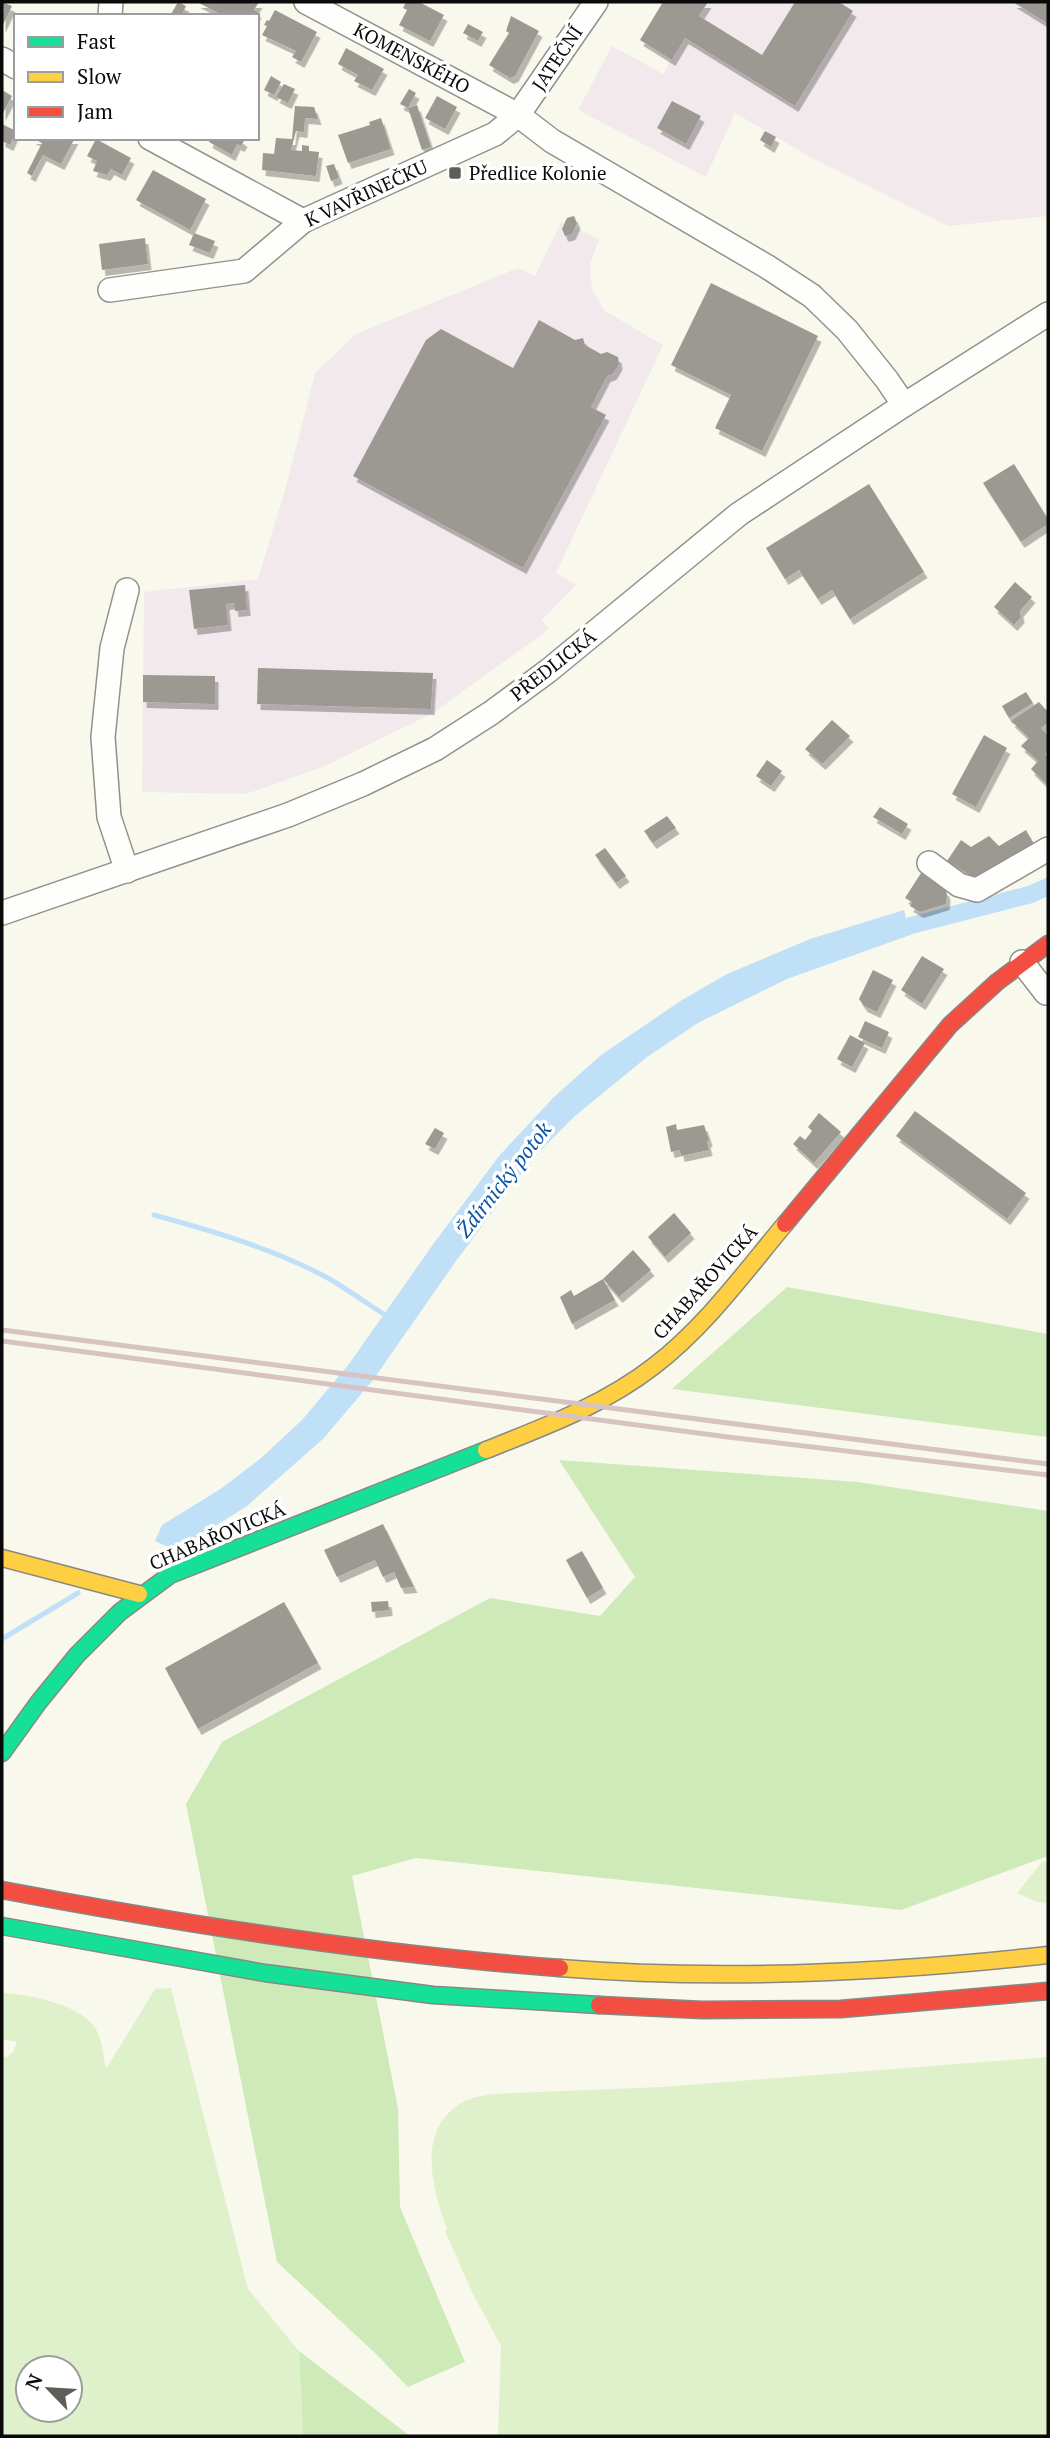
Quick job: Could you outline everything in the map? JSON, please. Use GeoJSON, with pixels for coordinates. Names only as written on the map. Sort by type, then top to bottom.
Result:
{"type":"FeatureCollection","features":[{"type":"Feature","properties":{"kind":"main road","name":"CHABAŘOVICKÁ"},"geometry":{"type":"LineString","coordinates":[[2,1754],[31,1711],[93,1636],[139,1594],[170,1575],[560,1421],[646,1372],[676,1348],[717,1306],[950,1025],[977,998],[1048,944]]}},
{"type":"Feature","properties":{"kind":"main road"},"geometry":{"type":"LineString","coordinates":[[2,1558],[139,1594]]}},
{"type":"Feature","properties":{"kind":"main road"},"geometry":{"type":"LineString","coordinates":[[2,1890],[258,1935],[440,1958],[568,1969],[695,1974],[834,1971],[973,1964],[1048,1955]]}},
{"type":"Feature","properties":{"kind":"main road"},"geometry":{"type":"LineString","coordinates":[[2,1926],[265,1973],[433,1995],[702,2010],[827,2009],[1048,1991]]}},
{"type":"Feature","properties":{"kind":"street","name":"KOMENSKÉHO"},"geometry":{"type":"LineString","coordinates":[[306,2],[518,115]]}},
{"type":"Feature","properties":{"kind":"street","name":"JATEČNÍ"},"geometry":{"type":"LineString","coordinates":[[518,115],[596,2]]}},
{"type":"Feature","properties":{"kind":"street","name":"K VAVŘINEČKU"},"geometry":{"type":"LineString","coordinates":[[110,290],[244,271],[303,221],[495,134],[518,115]]}},
{"type":"Feature","properties":{"kind":"street"},"geometry":{"type":"LineString","coordinates":[[518,115],[552,141],[766,266],[812,296],[847,330],[904,405]]}},
{"type":"Feature","properties":{"kind":"street"},"geometry":{"type":"LineString","coordinates":[[154,140],[303,221]]}},
{"type":"Feature","properties":{"kind":"street","name":"PŘEDLICKÁ"},"geometry":{"type":"LineString","coordinates":[[2,913],[288,815],[363,784],[435,749],[491,713],[548,671],[739,514],[1048,314]]}},
{"type":"Feature","properties":{"kind":"street"},"geometry":{"type":"LineString","coordinates":[[127,590],[112,648],[103,737],[109,817],[127,871]]}},
{"type":"Feature","properties":{"kind":"street"},"geometry":{"type":"LineString","coordinates":[[929,863],[959,885],[977,890],[1048,849]]}},
{"type":"Feature","properties":{"kind":"street"},"geometry":{"type":"LineString","coordinates":[[1022,962],[1046,993],[1048,992]]}},
{"type":"Feature","properties":{"kind":"shaded area"},"geometry":{"type":"Polygon","coordinates":[[[663,2],[1048,2],[1048,216],[948,226],[812,158],[735,113],[706,177],[578,110],[612,46],[663,74],[671,60],[640,40],[663,2]]]}},
{"type":"Feature","properties":{"kind":"shaded area"},"geometry":{"type":"Polygon","coordinates":[[[574,216],[577,223],[575,228],[599,239],[590,264],[592,290],[605,311],[663,345],[556,573],[576,585],[542,620],[549,629],[433,713],[325,766],[246,794],[142,792],[144,592],[258,579],[286,487],[315,373],[356,334],[518,268],[535,276],[561,222],[564,223],[567,218],[574,216]]]}},
{"type":"Feature","properties":{"kind":"green space"},"geometry":{"type":"Polygon","coordinates":[[[787,1287],[1048,1334],[1048,1437],[672,1389],[787,1287]]]}},
{"type":"Feature","properties":{"kind":"green space"},"geometry":{"type":"Polygon","coordinates":[[[559,1460],[858,1482],[1048,1511],[1048,1856],[901,1910],[416,1858],[352,1876],[398,2108],[400,2207],[465,2362],[408,2387],[277,2262],[186,1804],[222,1742],[490,1598],[600,1616],[635,1577],[559,1460]]]}},
{"type":"Feature","properties":{"kind":"green space"},"geometry":{"type":"Polygon","coordinates":[[[1048,1861],[1048,1903],[1037,1902],[1017,1893],[1042,1862],[1048,1861]]]}},
{"type":"Feature","properties":{"kind":"green space"},"geometry":{"type":"Polygon","coordinates":[[[171,1988],[248,2289],[299,2351],[303,2436],[2,2436],[2,2056],[6,2058],[13,2052],[17,2042],[2,2039],[2,1993],[40,1999],[81,2014],[97,2031],[106,2069],[155,1989],[171,1988]]]}},
{"type":"Feature","properties":{"kind":"green space"},"geometry":{"type":"Polygon","coordinates":[[[1048,2057],[1048,2436],[498,2436],[501,2346],[472,2292],[445,2231],[447,2229],[433,2177],[433,2142],[439,2126],[449,2112],[465,2101],[492,2094],[662,2087],[1048,2057]]]}},
{"type":"Feature","properties":{"kind":"green space"},"geometry":{"type":"Polygon","coordinates":[[[299,2351],[410,2436],[303,2436],[299,2351]]]}},
{"type":"Feature","properties":{"kind":"water"},"geometry":{"type":"Polygon","coordinates":[[[1048,877],[1048,896],[1033,903],[916,933],[787,979],[698,1023],[647,1057],[575,1116],[533,1158],[456,1261],[373,1380],[324,1438],[247,1506],[188,1543],[171,1548],[155,1541],[162,1525],[222,1488],[260,1459],[302,1420],[349,1364],[499,1156],[553,1098],[601,1055],[682,1000],[727,974],[810,939],[904,910],[906,918],[1028,886],[1048,877]]]}},
{"type":"Feature","properties":{"kind":"building"},"geometry":{"type":"Polygon","coordinates":[[[2,2],[12,6],[2,27],[2,2]]]}},
{"type":"Feature","properties":{"kind":"building"},"geometry":{"type":"Polygon","coordinates":[[[178,2],[186,6],[182,14],[171,14],[178,2]]]}},
{"type":"Feature","properties":{"kind":"building"},"geometry":{"type":"Polygon","coordinates":[[[197,2],[259,2],[254,10],[257,14],[220,14],[197,2]]]}},
{"type":"Feature","properties":{"kind":"building"},"geometry":{"type":"Polygon","coordinates":[[[406,2],[419,2],[444,15],[430,41],[399,25],[407,10],[403,8],[406,2]]]}},
{"type":"Feature","properties":{"kind":"building"},"geometry":{"type":"Polygon","coordinates":[[[663,2],[708,2],[699,16],[762,55],[795,2],[839,2],[853,11],[795,106],[685,38],[672,60],[640,40],[663,2]]]}},
{"type":"Feature","properties":{"kind":"building"},"geometry":{"type":"Polygon","coordinates":[[[1013,2],[1048,2],[1048,24],[1013,2]]]}},
{"type":"Feature","properties":{"kind":"building"},"geometry":{"type":"Polygon","coordinates":[[[275,10],[317,32],[301,62],[292,57],[296,51],[262,35],[267,26],[264,25],[275,10]]]}},
{"type":"Feature","properties":{"kind":"building"},"geometry":{"type":"Polygon","coordinates":[[[511,16],[539,31],[515,76],[510,78],[489,65],[509,33],[506,31],[511,16]]]}},
{"type":"Feature","properties":{"kind":"building"},"geometry":{"type":"Polygon","coordinates":[[[468,24],[483,32],[478,41],[463,33],[468,24]]]}},
{"type":"Feature","properties":{"kind":"building"},"geometry":{"type":"Polygon","coordinates":[[[346,48],[384,69],[372,90],[354,81],[358,75],[338,64],[346,48]]]}},
{"type":"Feature","properties":{"kind":"building"},"geometry":{"type":"Polygon","coordinates":[[[271,76],[281,82],[274,95],[264,90],[271,76]]]}},
{"type":"Feature","properties":{"kind":"building"},"geometry":{"type":"Polygon","coordinates":[[[284,84],[295,89],[288,103],[276,97],[284,84]]]}},
{"type":"Feature","properties":{"kind":"building"},"geometry":{"type":"Polygon","coordinates":[[[409,89],[416,93],[408,108],[400,104],[409,89]]]}},
{"type":"Feature","properties":{"kind":"building"},"geometry":{"type":"Polygon","coordinates":[[[2,90],[12,96],[2,115],[2,90]]]}},
{"type":"Feature","properties":{"kind":"building"},"geometry":{"type":"Polygon","coordinates":[[[437,96],[457,107],[445,129],[425,118],[437,96]]]}},
{"type":"Feature","properties":{"kind":"building"},"geometry":{"type":"Polygon","coordinates":[[[672,101],[701,116],[686,144],[657,128],[672,101]]]}},
{"type":"Feature","properties":{"kind":"building"},"geometry":{"type":"Polygon","coordinates":[[[417,105],[431,147],[422,150],[408,108],[417,105]]]}},
{"type":"Feature","properties":{"kind":"building"},"geometry":{"type":"Polygon","coordinates":[[[295,106],[314,107],[318,119],[305,118],[304,132],[296,131],[291,150],[302,151],[302,145],[309,146],[309,151],[319,152],[316,176],[262,170],[263,153],[274,154],[276,138],[292,139],[295,106]]]}},
{"type":"Feature","properties":{"kind":"building"},"geometry":{"type":"Polygon","coordinates":[[[381,118],[391,149],[348,163],[338,135],[370,125],[369,122],[381,118]]]}},
{"type":"Feature","properties":{"kind":"building"},"geometry":{"type":"Polygon","coordinates":[[[2,124],[14,130],[14,136],[10,145],[2,141],[2,124]]]}},
{"type":"Feature","properties":{"kind":"building"},"geometry":{"type":"Polygon","coordinates":[[[765,131],[776,137],[771,147],[760,140],[765,131]]]}},
{"type":"Feature","properties":{"kind":"building"},"geometry":{"type":"Polygon","coordinates":[[[36,140],[74,140],[61,164],[43,155],[32,176],[27,173],[42,143],[36,140]]]}},
{"type":"Feature","properties":{"kind":"building"},"geometry":{"type":"Polygon","coordinates":[[[98,140],[131,158],[122,175],[111,169],[107,175],[93,171],[97,161],[87,156],[98,140]]]}},
{"type":"Feature","properties":{"kind":"building"},"geometry":{"type":"Polygon","coordinates":[[[244,141],[241,146],[237,144],[232,155],[209,142],[244,141]]]}},
{"type":"Feature","properties":{"kind":"building"},"geometry":{"type":"Polygon","coordinates":[[[334,164],[339,178],[331,181],[326,166],[334,164]]]}},
{"type":"Feature","properties":{"kind":"building"},"geometry":{"type":"Polygon","coordinates":[[[153,170],[206,199],[190,230],[136,200],[153,170]]]}},
{"type":"Feature","properties":{"kind":"building"},"geometry":{"type":"Polygon","coordinates":[[[574,216],[577,223],[572,234],[565,236],[562,229],[567,218],[574,216]]]}},
{"type":"Feature","properties":{"kind":"building"},"geometry":{"type":"Polygon","coordinates":[[[194,233],[215,241],[210,253],[189,245],[194,233]]]}},
{"type":"Feature","properties":{"kind":"building"},"geometry":{"type":"Polygon","coordinates":[[[145,238],[148,264],[102,270],[99,244],[145,238]]]}},
{"type":"Feature","properties":{"kind":"building"},"geometry":{"type":"Polygon","coordinates":[[[711,283],[818,336],[762,451],[715,428],[731,395],[671,365],[711,283]]]}},
{"type":"Feature","properties":{"kind":"building"},"geometry":{"type":"Polygon","coordinates":[[[539,320],[575,340],[583,338],[585,345],[601,354],[607,352],[618,357],[619,364],[613,374],[607,376],[591,407],[606,415],[523,568],[353,476],[426,340],[441,329],[513,368],[539,320]]]}},
{"type":"Feature","properties":{"kind":"building"},"geometry":{"type":"Polygon","coordinates":[[[1014,464],[1048,519],[1048,524],[1021,542],[983,483],[1014,464]]]}},
{"type":"Feature","properties":{"kind":"building"},"geometry":{"type":"Polygon","coordinates":[[[869,484],[924,572],[850,619],[832,590],[818,599],[799,570],[785,579],[766,548],[869,484]]]}},
{"type":"Feature","properties":{"kind":"building"},"geometry":{"type":"Polygon","coordinates":[[[1015,582],[1032,597],[1020,611],[1021,617],[1014,625],[994,607],[1015,582]]]}},
{"type":"Feature","properties":{"kind":"building"},"geometry":{"type":"Polygon","coordinates":[[[245,585],[247,610],[235,611],[234,603],[226,604],[228,625],[194,629],[189,590],[245,585]]]}},
{"type":"Feature","properties":{"kind":"building"},"geometry":{"type":"Polygon","coordinates":[[[258,668],[433,673],[431,709],[257,704],[258,668]]]}},
{"type":"Feature","properties":{"kind":"building"},"geometry":{"type":"Polygon","coordinates":[[[143,675],[215,676],[215,704],[143,702],[143,675]]]}},
{"type":"Feature","properties":{"kind":"building"},"geometry":{"type":"Polygon","coordinates":[[[1026,692],[1033,703],[1009,718],[1002,706],[1026,692]]]}},
{"type":"Feature","properties":{"kind":"building"},"geometry":{"type":"Polygon","coordinates":[[[1039,702],[1048,712],[1048,723],[1041,728],[1048,735],[1048,751],[1045,754],[1048,758],[1048,786],[1031,769],[1038,761],[1021,746],[1029,738],[1011,721],[1039,702]]]}},
{"type":"Feature","properties":{"kind":"building"},"geometry":{"type":"Polygon","coordinates":[[[832,720],[850,736],[822,764],[805,749],[832,720]]]}},
{"type":"Feature","properties":{"kind":"building"},"geometry":{"type":"Polygon","coordinates":[[[984,735],[1007,748],[976,807],[952,794],[984,735]]]}},
{"type":"Feature","properties":{"kind":"building"},"geometry":{"type":"Polygon","coordinates":[[[767,760],[782,771],[771,786],[756,776],[767,760]]]}},
{"type":"Feature","properties":{"kind":"building"},"geometry":{"type":"Polygon","coordinates":[[[880,807],[908,824],[902,834],[873,817],[880,807]]]}},
{"type":"Feature","properties":{"kind":"building"},"geometry":{"type":"Polygon","coordinates":[[[667,816],[676,828],[653,843],[644,831],[667,816]]]}},
{"type":"Feature","properties":{"kind":"building"},"geometry":{"type":"Polygon","coordinates":[[[1026,830],[1035,846],[976,879],[947,861],[961,840],[971,847],[989,836],[999,846],[1026,830]]]}},
{"type":"Feature","properties":{"kind":"building"},"geometry":{"type":"Polygon","coordinates":[[[605,848],[626,876],[616,883],[595,855],[605,848]]]}},
{"type":"Feature","properties":{"kind":"building"},"geometry":{"type":"Polygon","coordinates":[[[921,873],[946,891],[946,904],[920,912],[910,906],[912,902],[905,898],[921,873]]]}},
{"type":"Feature","properties":{"kind":"building"},"geometry":{"type":"Polygon","coordinates":[[[922,956],[944,969],[922,1004],[901,990],[922,956]]]}},
{"type":"Feature","properties":{"kind":"building"},"geometry":{"type":"Polygon","coordinates":[[[873,970],[893,980],[877,1012],[864,1006],[859,999],[873,970]]]}},
{"type":"Feature","properties":{"kind":"building"},"geometry":{"type":"Polygon","coordinates":[[[865,1021],[889,1032],[882,1048],[858,1037],[865,1021]]]}},
{"type":"Feature","properties":{"kind":"building"},"geometry":{"type":"Polygon","coordinates":[[[850,1035],[865,1043],[852,1067],[837,1059],[850,1035]]]}},
{"type":"Feature","properties":{"kind":"building"},"geometry":{"type":"Polygon","coordinates":[[[915,1111],[1026,1193],[1007,1219],[896,1136],[915,1111]]]}},
{"type":"Feature","properties":{"kind":"building"},"geometry":{"type":"Polygon","coordinates":[[[819,1113],[841,1132],[814,1163],[793,1144],[800,1136],[805,1140],[812,1131],[808,1127],[819,1113]]]}},
{"type":"Feature","properties":{"kind":"building"},"geometry":{"type":"Polygon","coordinates":[[[676,1124],[677,1130],[704,1125],[709,1150],[681,1156],[680,1150],[671,1152],[666,1127],[676,1124]]]}},
{"type":"Feature","properties":{"kind":"building"},"geometry":{"type":"Polygon","coordinates":[[[435,1128],[444,1133],[435,1149],[425,1144],[435,1128]]]}},
{"type":"Feature","properties":{"kind":"building"},"geometry":{"type":"Polygon","coordinates":[[[674,1213],[691,1233],[665,1257],[648,1237],[674,1213]]]}},
{"type":"Feature","properties":{"kind":"building"},"geometry":{"type":"Polygon","coordinates":[[[633,1250],[651,1270],[619,1297],[603,1279],[633,1250]]]}},
{"type":"Feature","properties":{"kind":"building"},"geometry":{"type":"Polygon","coordinates":[[[603,1279],[615,1300],[572,1324],[560,1297],[571,1290],[574,1296],[603,1279]]]}},
{"type":"Feature","properties":{"kind":"building"},"geometry":{"type":"Polygon","coordinates":[[[383,1524],[414,1587],[401,1588],[394,1572],[383,1577],[375,1560],[337,1577],[324,1550],[383,1524]]]}},
{"type":"Feature","properties":{"kind":"building"},"geometry":{"type":"Polygon","coordinates":[[[582,1551],[603,1588],[587,1598],[566,1560],[582,1551]]]}},
{"type":"Feature","properties":{"kind":"building"},"geometry":{"type":"Polygon","coordinates":[[[388,1601],[389,1610],[372,1612],[371,1602],[388,1601]]]}},
{"type":"Feature","properties":{"kind":"building"},"geometry":{"type":"Polygon","coordinates":[[[284,1602],[318,1663],[198,1729],[165,1668],[284,1602]]]}},
{"type":"Feature","properties":{"kind":"waterway"},"geometry":{"type":"LineString","coordinates":[[154,1215],[221,1234],[286,1258],[328,1278],[388,1317]]}},
{"type":"Feature","properties":{"kind":"waterway","name":"Ždírnický potok"},"geometry":{"type":"LineString","coordinates":[[2,1639],[78,1593]]}},
{"type":"Feature","properties":{"kind":"railway"},"geometry":{"type":"LineString","coordinates":[[2,1330],[1048,1464]]}},
{"type":"Feature","properties":{"kind":"railway"},"geometry":{"type":"LineString","coordinates":[[2,1341],[728,1437],[1048,1475]]}},
{"type":"Feature","properties":{"kind":"traffic: fast"},"geometry":{"type":"LineString","coordinates":[[2,1753],[77,1655],[120,1612],[170,1575],[486,1450]]}},
{"type":"Feature","properties":{"kind":"traffic: fast"},"geometry":{"type":"LineString","coordinates":[[2,1926],[265,1973],[433,1995],[599,2005]]}},
{"type":"Feature","properties":{"kind":"traffic: slow"},"geometry":{"type":"LineString","coordinates":[[486,1450],[594,1404],[654,1366],[707,1317],[785,1224]]}},
{"type":"Feature","properties":{"kind":"traffic: slow"},"geometry":{"type":"LineString","coordinates":[[2,1558],[139,1594]]}},
{"type":"Feature","properties":{"kind":"traffic: slow"},"geometry":{"type":"LineString","coordinates":[[560,1968],[682,1974],[804,1973],[1048,1955]]}},
{"type":"Feature","properties":{"kind":"traffic: jam"},"geometry":{"type":"LineString","coordinates":[[785,1224],[950,1025],[997,982],[1048,944]]}},
{"type":"Feature","properties":{"kind":"traffic: jam"},"geometry":{"type":"LineString","coordinates":[[2,1890],[280,1937],[420,1955],[560,1968]]}},
{"type":"Feature","properties":{"kind":"traffic: jam"},"geometry":{"type":"LineString","coordinates":[[599,2005],[702,2010],[841,2009],[1048,1991]]}},
{"type":"Feature","properties":{"kind":"place","name":"Předlice Kolonie"},"geometry":{"type":"Point","coordinates":[455,173]}}]}
